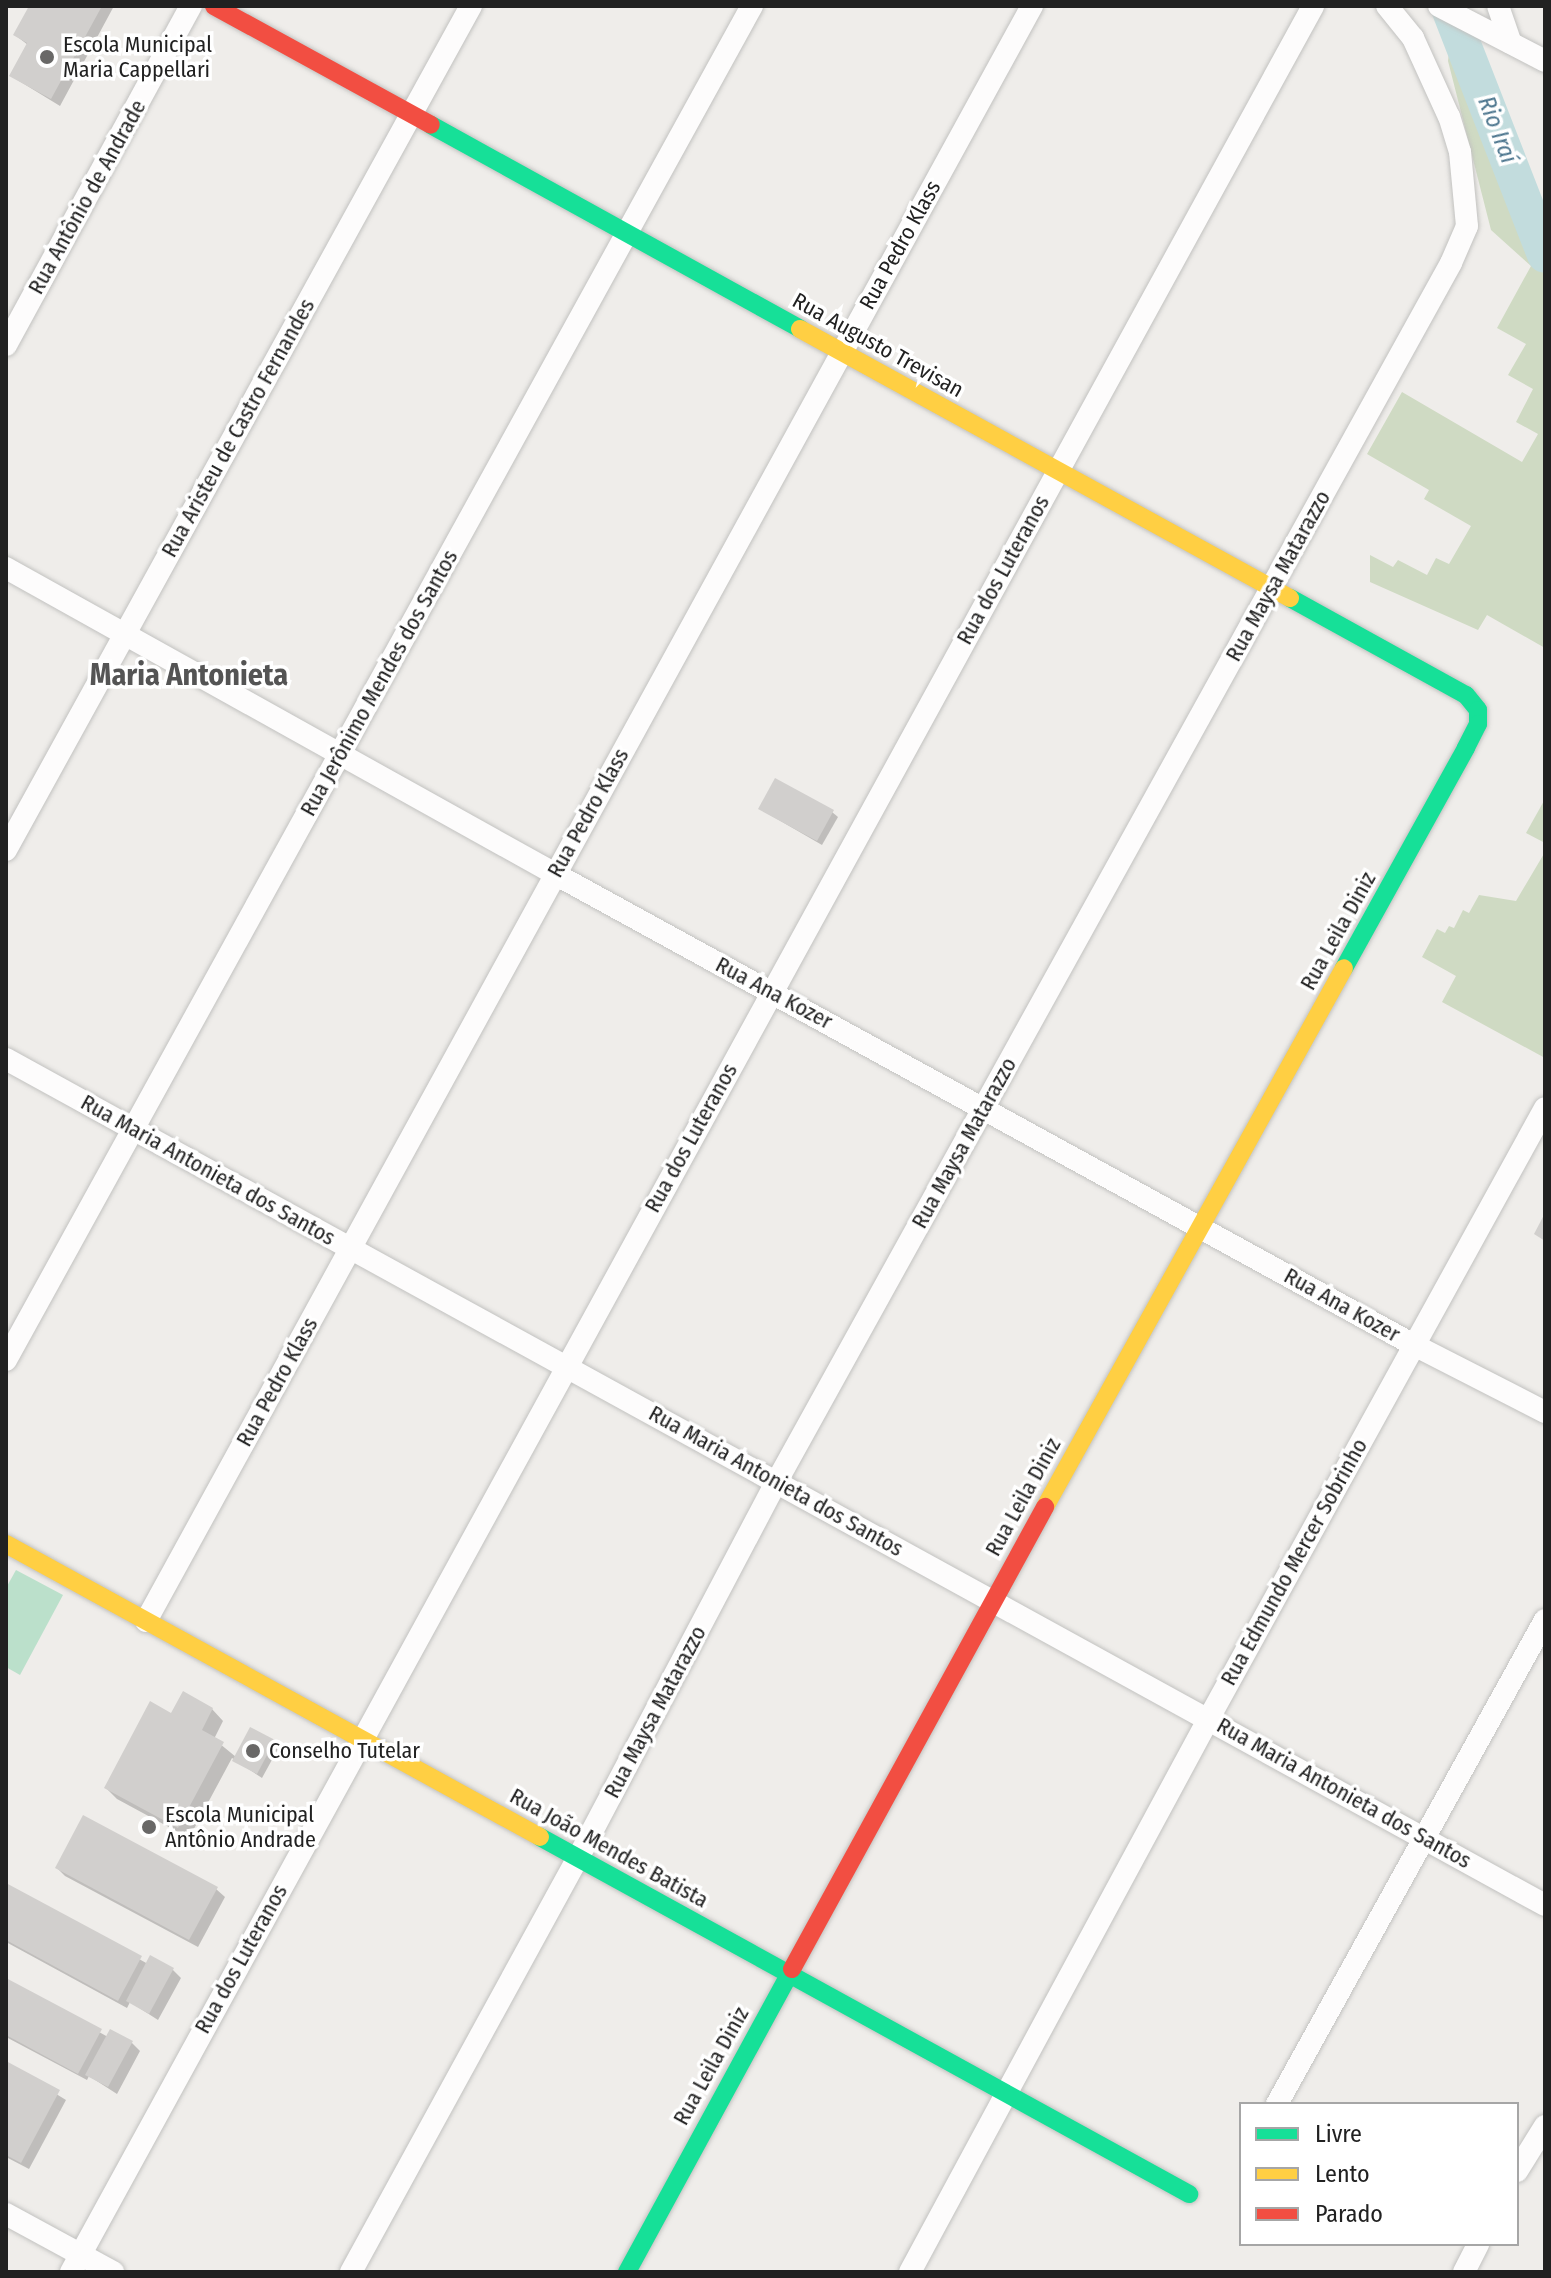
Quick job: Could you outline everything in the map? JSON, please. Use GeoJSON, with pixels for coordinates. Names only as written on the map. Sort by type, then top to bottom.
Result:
{"type":"FeatureCollection","features":[{"type":"Feature","properties":{"kind":"street","name":"Rua Antônio de Andrade"},"geometry":{"type":"LineString","coordinates":[[6,345],[191,6]]}},
{"type":"Feature","properties":{"kind":"street","name":"Rua Augusto Trevisan"},"geometry":{"type":"LineString","coordinates":[[214,6],[1466,695],[1476,705],[1479,718],[1466,748]]}},
{"type":"Feature","properties":{"kind":"street","name":"Rua Aristeu de Castro Fernandes"},"geometry":{"type":"LineString","coordinates":[[6,850],[471,6]]}},
{"type":"Feature","properties":{"kind":"street","name":"Rua Jerônimo Mendes dos Santos"},"geometry":{"type":"LineString","coordinates":[[6,1360],[752,6]]}},
{"type":"Feature","properties":{"kind":"street","name":"Rua Pedro Klass"},"geometry":{"type":"LineString","coordinates":[[146,1621],[1032,6]]}},
{"type":"Feature","properties":{"kind":"street","name":"Rua dos Luteranos"},"geometry":{"type":"LineString","coordinates":[[75,2263],[1313,6]]}},
{"type":"Feature","properties":{"kind":"street","name":"Rua Maysa Matarazzo"},"geometry":{"type":"LineString","coordinates":[[351,2272],[578,1858],[777,1481],[1451,263],[1467,226],[1460,152],[1449,117],[1413,38],[1387,6]]}},
{"type":"Feature","properties":{"kind":"street"},"geometry":{"type":"LineString","coordinates":[[1439,6],[1545,61]]}},
{"type":"Feature","properties":{"kind":"street"},"geometry":{"type":"LineString","coordinates":[[1498,6],[1511,43]]}},
{"type":"Feature","properties":{"kind":"street","name":"Rua Ana Kozer"},"geometry":{"type":"LineString","coordinates":[[6,568],[1202,1229],[1414,1345],[1545,1412]]}},
{"type":"Feature","properties":{"kind":"street","name":"Rua Leila Diniz"},"geometry":{"type":"LineString","coordinates":[[627,2272],[994,1599],[1202,1229],[1466,748]]}},
{"type":"Feature","properties":{"kind":"street","name":"Rua Maria Antonieta dos Santos"},"geometry":{"type":"LineString","coordinates":[[6,1059],[994,1599],[1545,1905]]}},
{"type":"Feature","properties":{"kind":"street","name":"Rua Edmundo Mercer Sobrinho"},"geometry":{"type":"LineString","coordinates":[[910,2272],[1209,1718],[1545,1108]]}},
{"type":"Feature","properties":{"kind":"street","name":"Rua João Mendes Batista"},"geometry":{"type":"LineString","coordinates":[[6,1544],[1189,2194]]}},
{"type":"Feature","properties":{"kind":"street"},"geometry":{"type":"LineString","coordinates":[[1278,2102],[1545,1620]]}},
{"type":"Feature","properties":{"kind":"street"},"geometry":{"type":"LineString","coordinates":[[1519,2168],[1545,2126]]}},
{"type":"Feature","properties":{"kind":"street"},"geometry":{"type":"LineString","coordinates":[[6,2214],[75,2263],[113,2272]]}},
{"type":"Feature","properties":{"kind":"street"},"geometry":{"type":"LineString","coordinates":[[1464,2272],[1477,2246]]}},
{"type":"Feature","properties":{"kind":"green space"},"geometry":{"type":"Polygon","coordinates":[[[1451,35],[1466,43],[1545,266],[1545,648],[1487,615],[1478,630],[1370,582],[1370,555],[1393,567],[1398,560],[1427,575],[1436,558],[1449,564],[1471,526],[1424,499],[1429,490],[1367,454],[1402,392],[1522,462],[1538,434],[1516,422],[1533,389],[1508,375],[1526,344],[1497,328],[1531,266],[1491,230],[1448,61],[1451,35]]]}},
{"type":"Feature","properties":{"kind":"green space"},"geometry":{"type":"Polygon","coordinates":[[[1545,799],[1545,843],[1526,833],[1545,799]]]}},
{"type":"Feature","properties":{"kind":"green space"},"geometry":{"type":"Polygon","coordinates":[[[1545,852],[1545,1058],[1442,1002],[1456,976],[1422,957],[1437,929],[1445,933],[1449,926],[1454,928],[1463,910],[1469,913],[1479,895],[1516,901],[1545,852]]]}},
{"type":"Feature","properties":{"kind":"green space"},"geometry":{"type":"Polygon","coordinates":[[[16,1570],[63,1595],[20,1675],[6,1667],[6,1588],[16,1570]]]}},
{"type":"Feature","properties":{"kind":"building","name":"Escola Municipal Maria Cappellari"},"geometry":{"type":"Polygon","coordinates":[[[29,6],[102,6],[51,99],[9,76],[27,43],[13,35],[29,6]]]}},
{"type":"Feature","properties":{"kind":"building"},"geometry":{"type":"Polygon","coordinates":[[[775,778],[834,810],[817,841],[758,809],[775,778]]]}},
{"type":"Feature","properties":{"kind":"building"},"geometry":{"type":"Polygon","coordinates":[[[1545,1213],[1545,1241],[1534,1234],[1545,1213]]]}},
{"type":"Feature","properties":{"kind":"building"},"geometry":{"type":"Polygon","coordinates":[[[183,1691],[213,1708],[202,1730],[224,1742],[178,1828],[104,1788],[150,1701],[171,1713],[183,1691]]]}},
{"type":"Feature","properties":{"kind":"building","name":"Conselho Tutelar"},"geometry":{"type":"Polygon","coordinates":[[[250,1727],[275,1740],[257,1774],[232,1761],[250,1727]]]}},
{"type":"Feature","properties":{"kind":"building"},"geometry":{"type":"Polygon","coordinates":[[[83,1815],[218,1887],[189,1940],[55,1868],[83,1815]]]}},
{"type":"Feature","properties":{"kind":"building"},"geometry":{"type":"Polygon","coordinates":[[[6,1883],[142,1956],[118,2001],[6,1940],[6,1883]]]}},
{"type":"Feature","properties":{"kind":"building"},"geometry":{"type":"Polygon","coordinates":[[[150,1955],[174,1968],[149,2014],[126,2001],[150,1955]]]}},
{"type":"Feature","properties":{"kind":"building"},"geometry":{"type":"Polygon","coordinates":[[[6,1978],[102,2029],[78,2074],[6,2035],[6,1978]]]}},
{"type":"Feature","properties":{"kind":"building"},"geometry":{"type":"Polygon","coordinates":[[[110,2029],[133,2041],[108,2087],[85,2075],[110,2029]]]}},
{"type":"Feature","properties":{"kind":"building"},"geometry":{"type":"Polygon","coordinates":[[[6,2061],[60,2090],[21,2163],[6,2155],[6,2061]]]}},
{"type":"Feature","properties":{"kind":"waterway","name":"Rio Iraí"},"geometry":{"type":"LineString","coordinates":[[1448,6],[1545,255]]}},
{"type":"Feature","properties":{"kind":"traffic: fast"},"geometry":{"type":"LineString","coordinates":[[431,125],[800,329]]}},
{"type":"Feature","properties":{"kind":"traffic: fast"},"geometry":{"type":"LineString","coordinates":[[1290,598],[1466,695],[1478,710],[1478,724],[1466,748],[1344,968]]}},
{"type":"Feature","properties":{"kind":"traffic: fast"},"geometry":{"type":"LineString","coordinates":[[540,1837],[1189,2194]]}},
{"type":"Feature","properties":{"kind":"traffic: fast"},"geometry":{"type":"LineString","coordinates":[[627,2272],[792,1969]]}},
{"type":"Feature","properties":{"kind":"traffic: slow"},"geometry":{"type":"LineString","coordinates":[[800,329],[1290,598]]}},
{"type":"Feature","properties":{"kind":"traffic: slow"},"geometry":{"type":"LineString","coordinates":[[1045,1507],[1344,968]]}},
{"type":"Feature","properties":{"kind":"traffic: slow"},"geometry":{"type":"LineString","coordinates":[[6,1544],[540,1837]]}},
{"type":"Feature","properties":{"kind":"traffic: jam"},"geometry":{"type":"LineString","coordinates":[[214,6],[431,125]]}},
{"type":"Feature","properties":{"kind":"traffic: jam"},"geometry":{"type":"LineString","coordinates":[[792,1969],[1045,1507]]}},
{"type":"Feature","properties":{"kind":"place","name":"Escola Municipal Maria Cappellari"},"geometry":{"type":"Point","coordinates":[47,57]}},
{"type":"Feature","properties":{"kind":"place","name":"Conselho Tutelar"},"geometry":{"type":"Point","coordinates":[253,1751]}},
{"type":"Feature","properties":{"kind":"place","name":"Escola Municipal Antônio Andrade"},"geometry":{"type":"Point","coordinates":[149,1827]}},
{"type":"Feature","properties":{"kind":"district","name":"Maria Antonieta"},"geometry":{"type":"Point","coordinates":[189,675]}}]}
